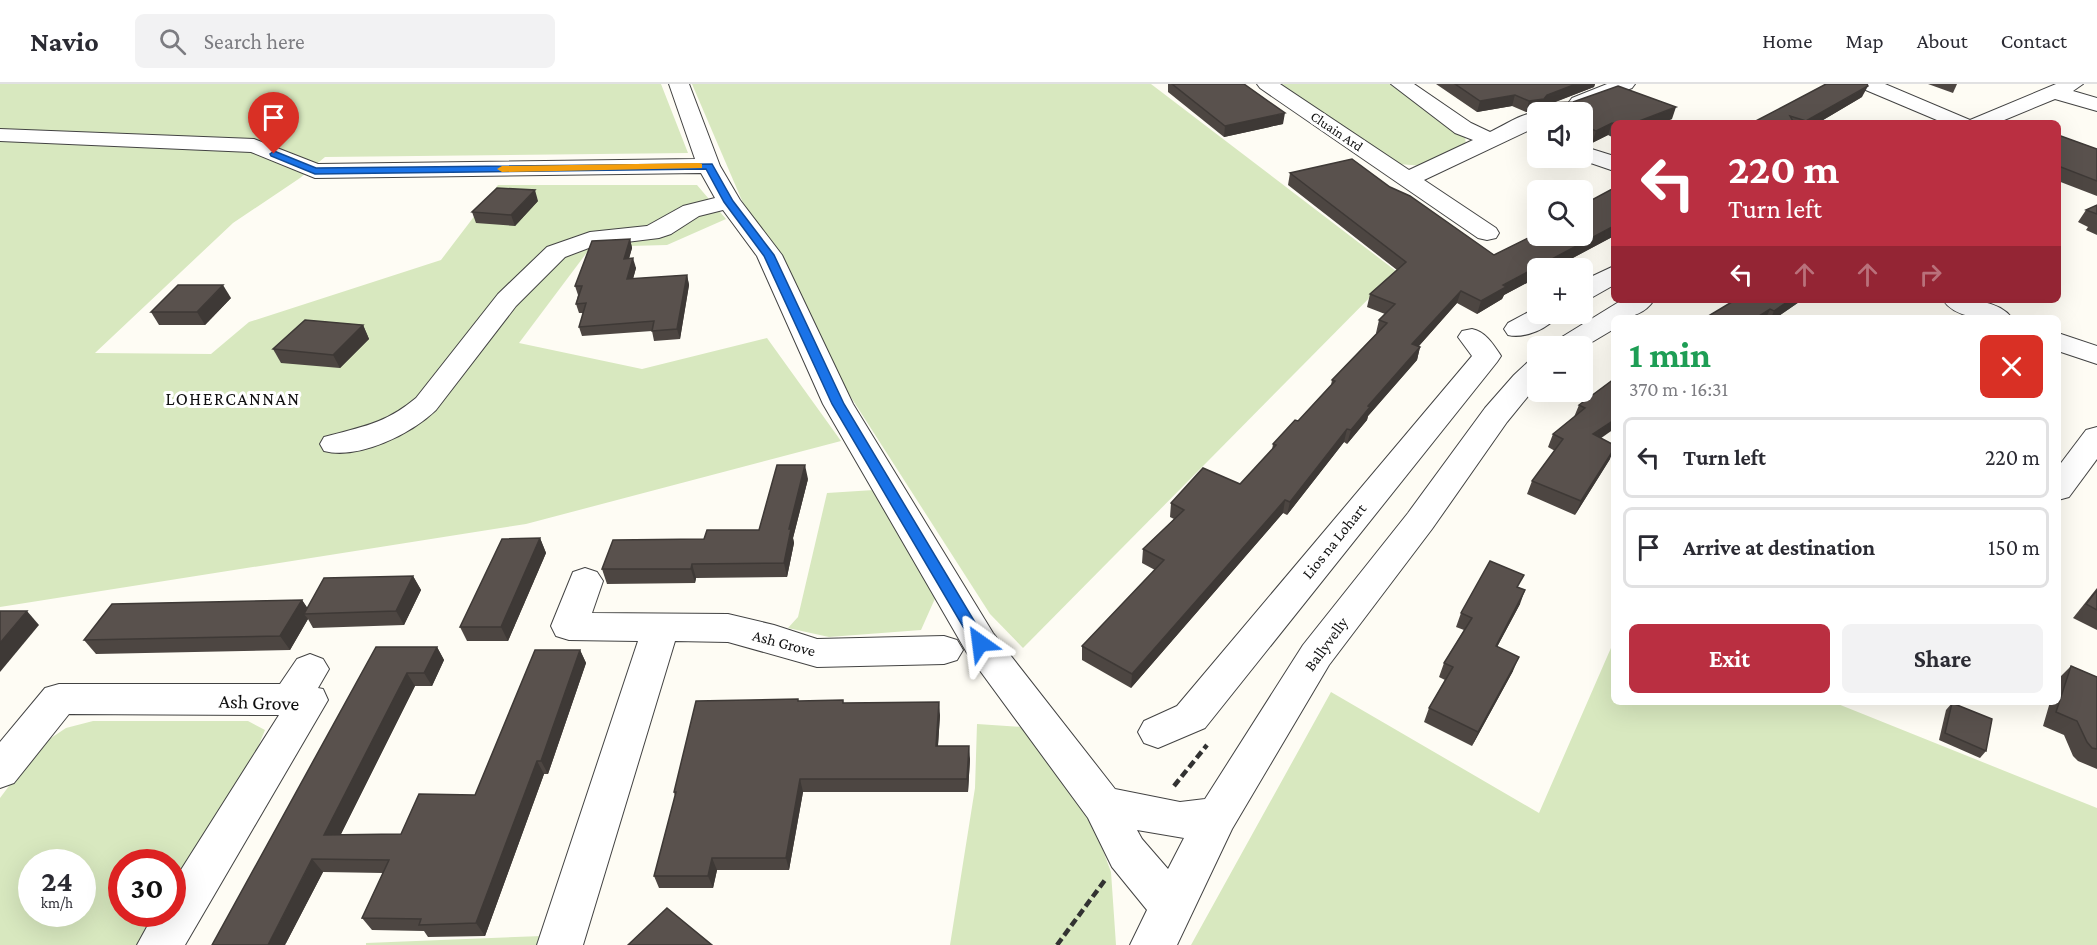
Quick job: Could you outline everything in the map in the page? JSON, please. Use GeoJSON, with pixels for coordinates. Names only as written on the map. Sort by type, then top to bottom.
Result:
{"type":"FeatureCollection","features":[{"type":"Feature","properties":{"kind":"street"},"geometry":{"type":"LineString","coordinates":[[679,84],[709,166],[729,202],[769,255],[838,404],[980,643],[1103,805],[1127,853],[1173,908]]}},
{"type":"Feature","properties":{"kind":"street","name":"Cluain Ard"},"geometry":{"type":"LineString","coordinates":[[1268,84],[1487,233]]}},
{"type":"Feature","properties":{"kind":"street"},"geometry":{"type":"LineString","coordinates":[[1401,84],[1463,128],[1488,139]]}},
{"type":"Feature","properties":{"kind":"street"},"geometry":{"type":"LineString","coordinates":[[1578,102],[1625,84]]}},
{"type":"Feature","properties":{"kind":"street"},"geometry":{"type":"LineString","coordinates":[[1868,84],[1955,120]]}},
{"type":"Feature","properties":{"kind":"street"},"geometry":{"type":"LineString","coordinates":[[1986,120],[2064,88],[2097,105]]}},
{"type":"Feature","properties":{"kind":"street"},"geometry":{"type":"LineString","coordinates":[[1407,179],[1527,122]]}},
{"type":"Feature","properties":{"kind":"street"},"geometry":{"type":"LineString","coordinates":[[1517,126],[1527,130]]}},
{"type":"Feature","properties":{"kind":"street"},"geometry":{"type":"LineString","coordinates":[[0,135],[254,146],[315,171],[709,166]]}},
{"type":"Feature","properties":{"kind":"street"},"geometry":{"type":"LineString","coordinates":[[1593,156],[1611,163]]}},
{"type":"Feature","properties":{"kind":"street"},"geometry":{"type":"LineString","coordinates":[[335,444],[371,437],[401,426],[412,418],[434,396],[507,300],[556,252],[590,239],[650,232],[662,228],[691,211],[729,202]]}},
{"type":"Feature","properties":{"kind":"street"},"geometry":{"type":"LineString","coordinates":[[1593,286],[1611,276]]}},
{"type":"Feature","properties":{"kind":"street"},"geometry":{"type":"LineString","coordinates":[[1617,315],[1636,303]]}},
{"type":"Feature","properties":{"kind":"street"},"geometry":{"type":"LineString","coordinates":[[1963,303],[1991,315]]}},
{"type":"Feature","properties":{"kind":"street"},"geometry":{"type":"LineString","coordinates":[[1584,336],[1611,319]]}},
{"type":"Feature","properties":{"kind":"street"},"geometry":{"type":"LineString","coordinates":[[1518,329],[1527,324]]}},
{"type":"Feature","properties":{"kind":"street","name":"Lios na Lohart"},"geometry":{"type":"LineString","coordinates":[[1158,732],[1191,717],[1486,356],[1472,338]]}},
{"type":"Feature","properties":{"kind":"street"},"geometry":{"type":"LineString","coordinates":[[2061,342],[2097,356]]}},
{"type":"Feature","properties":{"kind":"street","name":"Ballyvelly"},"geometry":{"type":"LineString","coordinates":[[1153,945],[1217,816],[1316,655],[1420,521],[1496,415],[1527,378]]}},
{"type":"Feature","properties":{"kind":"street"},"geometry":{"type":"LineString","coordinates":[[2061,485],[2097,437]]}},
{"type":"Feature","properties":{"kind":"street"},"geometry":{"type":"LineString","coordinates":[[1368,498],[1420,521]]}},
{"type":"Feature","properties":{"kind":"street","name":"Ash Grove"},"geometry":{"type":"LineString","coordinates":[[585,581],[569,626],[728,628],[774,639],[817,653],[944,650]]}},
{"type":"Feature","properties":{"kind":"street"},"geometry":{"type":"LineString","coordinates":[[560,945],[661,626]]}},
{"type":"Feature","properties":{"kind":"street","name":"Ash Grove"},"geometry":{"type":"LineString","coordinates":[[0,771],[58,699],[301,685],[309,700],[160,945]]}},
{"type":"Feature","properties":{"kind":"street"},"geometry":{"type":"LineString","coordinates":[[1103,805],[1180,820],[1217,816]]}},
{"type":"Feature","properties":{"kind":"path"},"geometry":{"type":"LineString","coordinates":[[1058,945],[1111,872]]}},
{"type":"Feature","properties":{"kind":"green space"},"geometry":{"type":"Polygon","coordinates":[[[0,84],[661,84],[688,153],[325,157],[300,178],[233,223],[95,353],[211,354],[249,322],[441,260],[498,185],[697,185],[726,219],[667,245],[591,247],[519,343],[642,369],[767,338],[841,441],[526,524],[0,607],[0,84]]]}},
{"type":"Feature","properties":{"kind":"green space"},"geometry":{"type":"Polygon","coordinates":[[[692,84],[1151,84],[1396,271],[1023,648],[990,614],[829,363],[749,217],[692,84]]]}},
{"type":"Feature","properties":{"kind":"green space"},"geometry":{"type":"Polygon","coordinates":[[[1275,84],[1390,84],[1465,136],[1466,145],[1424,166],[1398,164],[1275,84]]]}},
{"type":"Feature","properties":{"kind":"green space"},"geometry":{"type":"Polygon","coordinates":[[[874,490],[937,594],[921,630],[829,637],[788,628],[798,617],[827,493],[874,490]]]}},
{"type":"Feature","properties":{"kind":"green space"},"geometry":{"type":"Polygon","coordinates":[[[1611,648],[1611,705],[1840,705],[2097,808],[2097,945],[1191,945],[1331,692],[1539,813],[1611,648]]]}},
{"type":"Feature","properties":{"kind":"green space"},"geometry":{"type":"Polygon","coordinates":[[[93,721],[248,721],[265,730],[258,747],[186,868],[186,849],[108,849],[108,927],[151,927],[140,945],[0,945],[0,798],[39,746],[66,728],[93,721]]]}},
{"type":"Feature","properties":{"kind":"green space"},"geometry":{"type":"Polygon","coordinates":[[[977,724],[1022,727],[1094,826],[1111,872],[1116,945],[950,945],[975,788],[977,724]]]}},
{"type":"Feature","properties":{"kind":"green space"},"geometry":{"type":"Polygon","coordinates":[[[542,936],[539,945],[366,945],[366,943],[542,936]]]}},
{"type":"Feature","properties":{"kind":"building"},"geometry":{"type":"Polygon","coordinates":[[[1172,84],[1244,84],[1285,113],[1225,126],[1172,84]]]}},
{"type":"Feature","properties":{"kind":"building"},"geometry":{"type":"Polygon","coordinates":[[[1455,84],[1576,84],[1547,95],[1544,99],[1529,101],[1515,95],[1480,101],[1455,84]]]}},
{"type":"Feature","properties":{"kind":"building"},"geometry":{"type":"Polygon","coordinates":[[[1826,84],[1867,84],[1868,86],[1808,120],[1790,116],[1792,120],[1758,120],[1826,84]]]}},
{"type":"Feature","properties":{"kind":"building"},"geometry":{"type":"Polygon","coordinates":[[[1618,86],[1676,107],[1642,120],[1611,120],[1611,124],[1596,131],[1593,130],[1593,102],[1573,102],[1618,86]]]}},
{"type":"Feature","properties":{"kind":"building"},"geometry":{"type":"Polygon","coordinates":[[[2061,136],[2097,149],[2097,181],[2061,167],[2061,136]]]}},
{"type":"Feature","properties":{"kind":"building"},"geometry":{"type":"Polygon","coordinates":[[[1352,159],[1390,187],[1410,196],[1494,255],[1527,238],[1527,246],[1576,246],[1554,258],[1527,258],[1527,272],[1503,285],[1506,287],[1481,301],[1461,291],[1412,344],[1420,347],[1368,406],[1370,407],[1351,430],[1347,429],[1290,502],[1285,500],[1132,674],[1082,646],[1164,560],[1143,549],[1184,510],[1171,503],[1203,468],[1240,484],[1276,445],[1273,444],[1295,420],[1298,421],[1335,381],[1332,380],[1387,323],[1379,320],[1395,304],[1370,294],[1406,262],[1290,173],[1352,159]]]}},
{"type":"Feature","properties":{"kind":"building"},"geometry":{"type":"Polygon","coordinates":[[[497,188],[535,190],[511,215],[472,212],[497,188]]]}},
{"type":"Feature","properties":{"kind":"building"},"geometry":{"type":"Polygon","coordinates":[[[1611,190],[1611,228],[1593,237],[1593,199],[1611,190]]]}},
{"type":"Feature","properties":{"kind":"building"},"geometry":{"type":"Polygon","coordinates":[[[2097,205],[2097,214],[2086,210],[2097,205]]]}},
{"type":"Feature","properties":{"kind":"building"},"geometry":{"type":"Polygon","coordinates":[[[630,239],[624,259],[633,258],[627,279],[687,275],[677,329],[652,331],[654,321],[579,327],[586,303],[576,304],[582,286],[575,286],[592,241],[630,239]]]}},
{"type":"Feature","properties":{"kind":"building"},"geometry":{"type":"Polygon","coordinates":[[[178,285],[223,285],[197,312],[151,312],[178,285]]]}},
{"type":"Feature","properties":{"kind":"building"},"geometry":{"type":"Polygon","coordinates":[[[1730,303],[1786,303],[1774,311],[1770,309],[1761,315],[1710,315],[1730,303]]]}},
{"type":"Feature","properties":{"kind":"building"},"geometry":{"type":"Polygon","coordinates":[[[305,320],[363,325],[333,355],[273,349],[305,320]]]}},
{"type":"Feature","properties":{"kind":"building"},"geometry":{"type":"Polygon","coordinates":[[[1611,381],[1611,422],[1593,434],[1611,443],[1611,454],[1581,501],[1532,481],[1563,439],[1553,434],[1585,408],[1579,405],[1583,402],[1593,402],[1593,395],[1611,381]]]}},
{"type":"Feature","properties":{"kind":"building"},"geometry":{"type":"Polygon","coordinates":[[[777,465],[805,465],[789,529],[791,529],[784,563],[692,564],[691,569],[602,569],[613,540],[704,539],[707,530],[759,530],[777,465]]]}},
{"type":"Feature","properties":{"kind":"building"},"geometry":{"type":"Polygon","coordinates":[[[540,538],[501,627],[460,627],[502,539],[540,538]]]}},
{"type":"Feature","properties":{"kind":"building"},"geometry":{"type":"Polygon","coordinates":[[[1490,561],[1524,575],[1517,587],[1525,590],[1496,646],[1519,657],[1478,732],[1429,708],[1453,667],[1444,663],[1472,618],[1461,613],[1490,561]]]}},
{"type":"Feature","properties":{"kind":"building"},"geometry":{"type":"Polygon","coordinates":[[[413,576],[396,611],[304,614],[324,578],[413,576]]]}},
{"type":"Feature","properties":{"kind":"building"},"geometry":{"type":"Polygon","coordinates":[[[2097,590],[2097,610],[2086,604],[2097,590]]]}},
{"type":"Feature","properties":{"kind":"building"},"geometry":{"type":"Polygon","coordinates":[[[302,600],[280,636],[84,640],[112,604],[302,600]]]}},
{"type":"Feature","properties":{"kind":"building"},"geometry":{"type":"Polygon","coordinates":[[[0,611],[27,611],[0,643],[0,611]]]}},
{"type":"Feature","properties":{"kind":"building"},"geometry":{"type":"Polygon","coordinates":[[[376,647],[437,647],[424,673],[407,673],[324,835],[401,834],[419,794],[475,795],[535,650],[580,650],[541,761],[537,761],[476,923],[419,925],[421,919],[362,918],[389,860],[312,859],[268,945],[212,945],[376,647]]]}},
{"type":"Feature","properties":{"kind":"building"},"geometry":{"type":"Polygon","coordinates":[[[2071,666],[2097,677],[2097,749],[2092,748],[2087,742],[2077,721],[2056,712],[2058,705],[2061,705],[2061,697],[2071,666]]]}},
{"type":"Feature","properties":{"kind":"building"},"geometry":{"type":"Polygon","coordinates":[[[798,699],[798,701],[843,700],[843,703],[939,702],[936,746],[969,746],[967,779],[800,779],[786,858],[712,858],[708,876],[654,876],[696,701],[798,699]]]}},
{"type":"Feature","properties":{"kind":"building"},"geometry":{"type":"Polygon","coordinates":[[[1952,705],[1992,719],[1986,751],[1945,733],[1952,705]]]}},
{"type":"Feature","properties":{"kind":"building"},"geometry":{"type":"Polygon","coordinates":[[[667,908],[712,945],[628,945],[667,908]]]}},
{"type":"Feature","properties":{"kind":"slow traffic"},"geometry":{"type":"LineString","coordinates":[[502,169],[699,166]]}},
{"type":"Feature","properties":{"kind":"district","name":"LOHERCANNAN"},"geometry":{"type":"Point","coordinates":[233,399]}},
{"type":"Feature","properties":{"kind":"route"},"geometry":{"type":"LineString","coordinates":[[274,154],[315,171],[709,166],[729,202],[769,255],[838,404],[980,643]]}}]}
